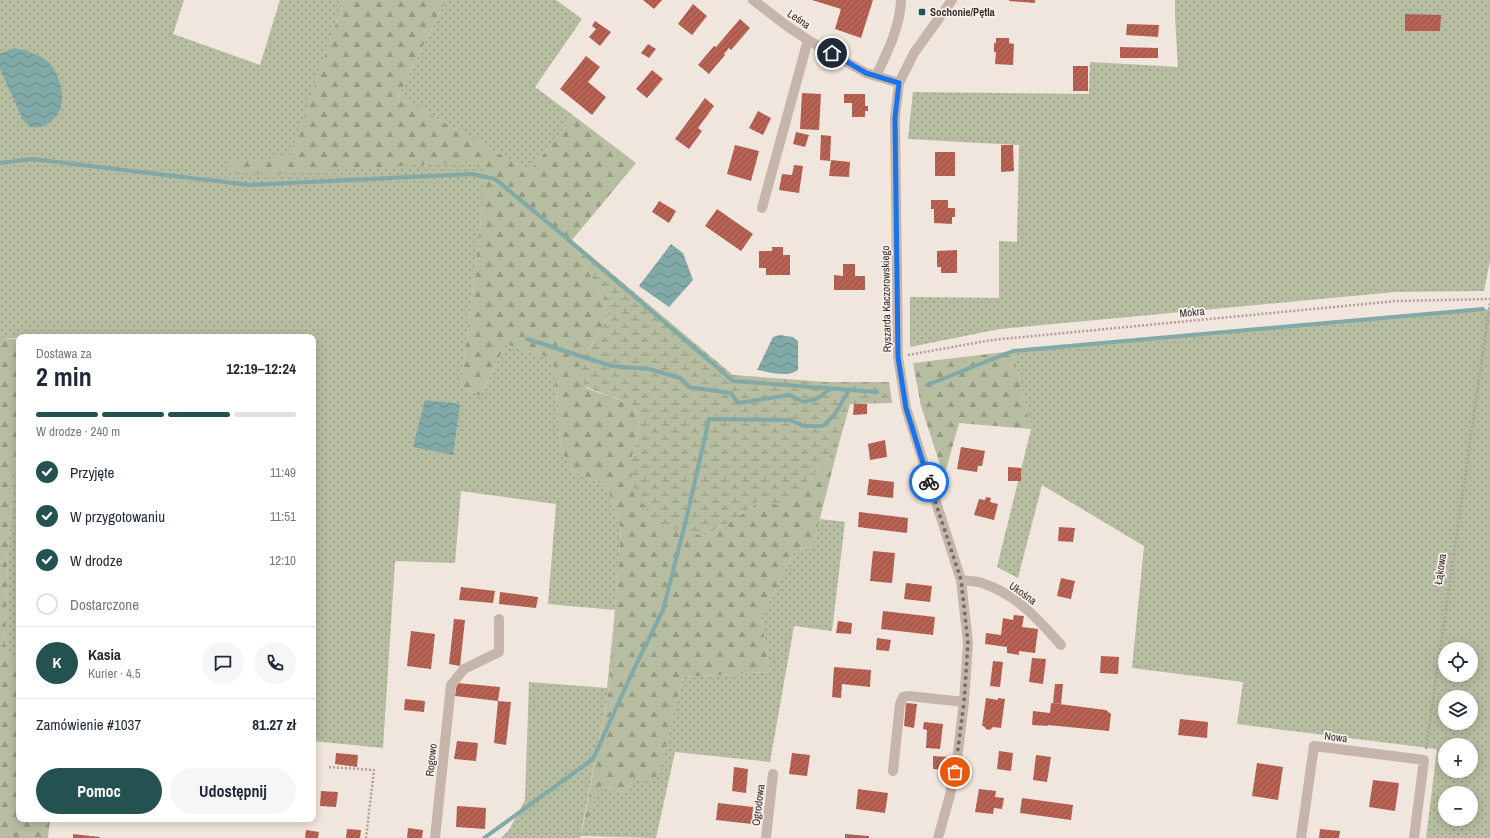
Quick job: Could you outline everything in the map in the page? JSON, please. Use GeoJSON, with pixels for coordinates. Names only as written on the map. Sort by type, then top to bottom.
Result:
{"type":"FeatureCollection","features":[{"type":"Feature","properties":{"kind":"street","name":"Leśna"},"geometry":{"type":"LineString","coordinates":[[753,0],[808,40],[866,73],[899,83]]}},
{"type":"Feature","properties":{"kind":"street"},"geometry":{"type":"LineString","coordinates":[[876,76],[896,31],[901,13],[901,0]]}},
{"type":"Feature","properties":{"kind":"street"},"geometry":{"type":"LineString","coordinates":[[899,83],[914,53],[948,1]]}},
{"type":"Feature","properties":{"kind":"street"},"geometry":{"type":"LineString","coordinates":[[762,208],[808,40]]}},
{"type":"Feature","properties":{"kind":"street","name":"Ryszarda Kaczorowskiego"},"geometry":{"type":"LineString","coordinates":[[899,83],[895,118],[898,357],[906,408],[961,580],[968,643],[964,702],[956,767],[938,838]]}},
{"type":"Feature","properties":{"kind":"street","name":"Ukośna"},"geometry":{"type":"LineString","coordinates":[[961,580],[982,583],[1024,605],[1061,645]]}},
{"type":"Feature","properties":{"kind":"street","name":"Rogowo"},"geometry":{"type":"LineString","coordinates":[[435,838],[451,685],[464,669],[499,652],[499,619]]}},
{"type":"Feature","properties":{"kind":"street"},"geometry":{"type":"LineString","coordinates":[[893,771],[900,704],[903,697],[909,696],[964,702]]}},
{"type":"Feature","properties":{"kind":"street","name":"Nowa"},"geometry":{"type":"LineString","coordinates":[[1301,838],[1314,746],[1424,760]]}},
{"type":"Feature","properties":{"kind":"street"},"geometry":{"type":"LineString","coordinates":[[1414,838],[1424,760]]}},
{"type":"Feature","properties":{"kind":"street","name":"Ogrodowa"},"geometry":{"type":"LineString","coordinates":[[766,838],[773,774]]}},
{"type":"Feature","properties":{"kind":"path","name":"Mokra"},"geometry":{"type":"LineString","coordinates":[[898,357],[992,340],[1396,301],[1490,299]]}},
{"type":"Feature","properties":{"kind":"path","name":"Łąkowa"},"geometry":{"type":"LineString","coordinates":[[1424,760],[1490,303]]}},
{"type":"Feature","properties":{"kind":"path"},"geometry":{"type":"LineString","coordinates":[[330,767],[374,770],[366,838]]}},
{"type":"Feature","properties":{"kind":"green space"},"geometry":{"type":"Polygon","coordinates":[[[0,0],[184,0],[173,34],[260,65],[280,0],[344,0],[290,157],[230,163],[466,162],[485,165],[481,219],[461,386],[480,396],[506,344],[553,359],[561,450],[572,471],[607,486],[621,529],[615,610],[548,604],[556,504],[461,491],[455,563],[395,561],[383,748],[316,741],[316,334],[16,334],[16,338],[0,338],[0,0]]]}},
{"type":"Feature","properties":{"kind":"green space"},"geometry":{"type":"Polygon","coordinates":[[[344,0],[446,0],[398,96],[530,171],[574,116],[636,163],[572,240],[610,313],[589,349],[586,388],[631,404],[639,415],[638,438],[629,466],[703,536],[736,518],[760,501],[781,505],[810,479],[838,447],[813,546],[795,551],[761,617],[770,672],[683,677],[656,782],[633,777],[627,793],[600,786],[581,836],[609,688],[621,529],[607,486],[572,471],[561,450],[553,359],[506,344],[480,396],[461,386],[481,219],[484,165],[466,162],[269,174],[226,172],[229,163],[290,156],[344,0]]]}},
{"type":"Feature","properties":{"kind":"green space"},"geometry":{"type":"Polygon","coordinates":[[[446,0],[556,0],[582,19],[535,87],[574,116],[530,171],[398,96],[446,0]]]}},
{"type":"Feature","properties":{"kind":"green space"},"geometry":{"type":"Polygon","coordinates":[[[1175,0],[1490,0],[1490,261],[1484,291],[1395,292],[1000,329],[910,347],[910,297],[999,298],[999,241],[1017,242],[1019,145],[908,139],[913,92],[1089,94],[1090,62],[1178,67],[1175,0]]]}},
{"type":"Feature","properties":{"kind":"green space"},"geometry":{"type":"Polygon","coordinates":[[[572,240],[733,375],[826,382],[889,382],[892,403],[850,404],[838,447],[810,479],[781,506],[760,501],[736,518],[703,536],[657,525],[635,491],[629,466],[638,438],[639,415],[631,404],[586,387],[578,369],[610,313],[572,240]]]}},
{"type":"Feature","properties":{"kind":"green space"},"geometry":{"type":"Polygon","coordinates":[[[1483,309],[1490,310],[1490,838],[1426,838],[1437,749],[1237,724],[1243,682],[1132,668],[1144,546],[1042,485],[1018,578],[997,567],[1031,429],[1013,351],[1483,309]]]}},
{"type":"Feature","properties":{"kind":"green space"},"geometry":{"type":"Polygon","coordinates":[[[0,338],[16,339],[16,450],[8,550],[5,650],[16,659],[16,822],[50,822],[48,838],[0,838],[0,338]]]}},
{"type":"Feature","properties":{"kind":"green space"},"geometry":{"type":"Polygon","coordinates":[[[1013,351],[1031,429],[959,423],[944,477],[921,406],[913,363],[1013,351]]]}},
{"type":"Feature","properties":{"kind":"green space"},"geometry":{"type":"Polygon","coordinates":[[[16,450],[16,659],[5,650],[8,550],[16,450]]]}},
{"type":"Feature","properties":{"kind":"green space"},"geometry":{"type":"Polygon","coordinates":[[[820,519],[845,522],[832,631],[794,626],[770,762],[675,752],[656,838],[581,836],[580,838],[501,838],[509,830],[525,800],[529,682],[607,688],[615,614],[609,688],[581,833],[600,786],[627,793],[633,777],[656,781],[683,677],[770,672],[761,617],[795,551],[813,546],[820,519]]]}},
{"type":"Feature","properties":{"kind":"water"},"geometry":{"type":"Polygon","coordinates":[[[15,48],[34,54],[48,62],[56,73],[59,81],[62,99],[61,107],[57,115],[51,121],[41,127],[30,127],[23,120],[0,69],[0,54],[15,48]]]}},
{"type":"Feature","properties":{"kind":"water"},"geometry":{"type":"Polygon","coordinates":[[[671,244],[683,253],[693,280],[669,307],[639,286],[671,244]]]}},
{"type":"Feature","properties":{"kind":"water"},"geometry":{"type":"Polygon","coordinates":[[[780,335],[793,337],[798,341],[798,370],[788,374],[783,374],[757,370],[773,337],[780,335]]]}},
{"type":"Feature","properties":{"kind":"water"},"geometry":{"type":"Polygon","coordinates":[[[425,400],[460,404],[453,455],[413,447],[425,400]]]}},
{"type":"Feature","properties":{"kind":"building"},"geometry":{"type":"Polygon","coordinates":[[[643,0],[662,0],[654,9],[643,0]]]}},
{"type":"Feature","properties":{"kind":"building"},"geometry":{"type":"Polygon","coordinates":[[[812,0],[873,0],[861,38],[835,29],[841,9],[812,0]]]}},
{"type":"Feature","properties":{"kind":"building"},"geometry":{"type":"Polygon","coordinates":[[[1035,0],[1035,3],[1009,1],[1035,0]]]}},
{"type":"Feature","properties":{"kind":"building"},"geometry":{"type":"Polygon","coordinates":[[[693,4],[707,16],[692,35],[678,24],[693,4]]]}},
{"type":"Feature","properties":{"kind":"building"},"geometry":{"type":"Polygon","coordinates":[[[1405,14],[1441,15],[1440,31],[1405,31],[1405,14]]]}},
{"type":"Feature","properties":{"kind":"building"},"geometry":{"type":"Polygon","coordinates":[[[740,19],[750,28],[731,50],[729,48],[709,74],[698,65],[740,19]]]}},
{"type":"Feature","properties":{"kind":"building"},"geometry":{"type":"Polygon","coordinates":[[[595,21],[611,32],[600,46],[589,37],[596,29],[592,26],[595,21]]]}},
{"type":"Feature","properties":{"kind":"building"},"geometry":{"type":"Polygon","coordinates":[[[1127,24],[1159,25],[1158,37],[1126,35],[1127,24]]]}},
{"type":"Feature","properties":{"kind":"building"},"geometry":{"type":"Polygon","coordinates":[[[996,38],[1009,38],[1009,43],[1014,44],[1013,65],[995,64],[996,52],[994,52],[994,43],[996,43],[996,38]]]}},
{"type":"Feature","properties":{"kind":"building"},"geometry":{"type":"Polygon","coordinates":[[[648,44],[656,49],[649,58],[641,53],[648,44]]]}},
{"type":"Feature","properties":{"kind":"building"},"geometry":{"type":"Polygon","coordinates":[[[1120,47],[1158,48],[1158,58],[1120,58],[1120,47]]]}},
{"type":"Feature","properties":{"kind":"building"},"geometry":{"type":"Polygon","coordinates":[[[586,56],[600,67],[588,82],[606,97],[592,115],[560,89],[586,56]]]}},
{"type":"Feature","properties":{"kind":"building"},"geometry":{"type":"Polygon","coordinates":[[[1073,66],[1088,66],[1088,91],[1073,91],[1073,66]]]}},
{"type":"Feature","properties":{"kind":"building"},"geometry":{"type":"Polygon","coordinates":[[[652,70],[663,79],[647,98],[636,89],[652,70]]]}},
{"type":"Feature","properties":{"kind":"building"},"geometry":{"type":"Polygon","coordinates":[[[802,93],[821,94],[819,130],[800,129],[802,93]]]}},
{"type":"Feature","properties":{"kind":"building"},"geometry":{"type":"Polygon","coordinates":[[[844,94],[865,94],[865,106],[868,106],[868,111],[865,111],[865,117],[852,117],[852,103],[844,103],[844,94]]]}},
{"type":"Feature","properties":{"kind":"building"},"geometry":{"type":"Polygon","coordinates":[[[705,98],[714,106],[698,128],[702,131],[689,149],[675,139],[705,98]]]}},
{"type":"Feature","properties":{"kind":"building"},"geometry":{"type":"Polygon","coordinates":[[[758,111],[771,118],[763,135],[749,128],[758,111]]]}},
{"type":"Feature","properties":{"kind":"building"},"geometry":{"type":"Polygon","coordinates":[[[796,132],[809,135],[805,147],[793,144],[796,132]]]}},
{"type":"Feature","properties":{"kind":"building"},"geometry":{"type":"Polygon","coordinates":[[[821,135],[831,136],[830,161],[820,160],[821,135]]]}},
{"type":"Feature","properties":{"kind":"building"},"geometry":{"type":"Polygon","coordinates":[[[735,145],[759,151],[751,181],[727,174],[735,145]]]}},
{"type":"Feature","properties":{"kind":"building"},"geometry":{"type":"Polygon","coordinates":[[[1001,145],[1013,145],[1014,171],[1001,172],[1001,145]]]}},
{"type":"Feature","properties":{"kind":"building"},"geometry":{"type":"Polygon","coordinates":[[[935,152],[955,152],[955,176],[935,176],[935,152]]]}},
{"type":"Feature","properties":{"kind":"building"},"geometry":{"type":"Polygon","coordinates":[[[831,160],[850,162],[849,177],[829,176],[831,160]]]}},
{"type":"Feature","properties":{"kind":"building"},"geometry":{"type":"Polygon","coordinates":[[[794,165],[803,166],[799,193],[779,190],[782,174],[792,175],[794,165]]]}},
{"type":"Feature","properties":{"kind":"building"},"geometry":{"type":"Polygon","coordinates":[[[931,200],[948,200],[948,208],[955,208],[955,217],[952,217],[952,224],[934,223],[934,209],[931,209],[931,200]]]}},
{"type":"Feature","properties":{"kind":"building"},"geometry":{"type":"Polygon","coordinates":[[[659,201],[676,211],[669,223],[652,212],[659,201]]]}},
{"type":"Feature","properties":{"kind":"building"},"geometry":{"type":"Polygon","coordinates":[[[717,209],[753,234],[741,251],[705,226],[717,209]]]}},
{"type":"Feature","properties":{"kind":"building"},"geometry":{"type":"Polygon","coordinates":[[[772,247],[783,247],[783,255],[790,255],[790,275],[766,275],[766,268],[759,268],[759,251],[772,251],[772,247]]]}},
{"type":"Feature","properties":{"kind":"building"},"geometry":{"type":"Polygon","coordinates":[[[957,250],[957,273],[941,273],[941,267],[937,267],[937,251],[957,250]]]}},
{"type":"Feature","properties":{"kind":"building"},"geometry":{"type":"Polygon","coordinates":[[[843,264],[855,264],[855,276],[865,276],[865,290],[834,290],[834,275],[843,276],[843,264]]]}},
{"type":"Feature","properties":{"kind":"building"},"geometry":{"type":"Polygon","coordinates":[[[854,404],[867,404],[867,414],[853,415],[854,404]]]}},
{"type":"Feature","properties":{"kind":"building"},"geometry":{"type":"Polygon","coordinates":[[[885,440],[887,457],[870,460],[868,444],[885,440]]]}},
{"type":"Feature","properties":{"kind":"building"},"geometry":{"type":"Polygon","coordinates":[[[961,447],[985,451],[982,466],[978,466],[977,472],[957,469],[961,447]]]}},
{"type":"Feature","properties":{"kind":"building"},"geometry":{"type":"Polygon","coordinates":[[[1008,467],[1021,468],[1021,481],[1008,481],[1008,467]]]}},
{"type":"Feature","properties":{"kind":"building"},"geometry":{"type":"Polygon","coordinates":[[[869,479],[894,482],[893,498],[867,495],[869,479]]]}},
{"type":"Feature","properties":{"kind":"building"},"geometry":{"type":"Polygon","coordinates":[[[986,497],[991,498],[990,502],[998,504],[994,520],[974,515],[979,499],[985,500],[986,497]]]}},
{"type":"Feature","properties":{"kind":"building"},"geometry":{"type":"Polygon","coordinates":[[[859,512],[908,518],[907,533],[858,527],[859,512]]]}},
{"type":"Feature","properties":{"kind":"building"},"geometry":{"type":"Polygon","coordinates":[[[1059,527],[1075,528],[1073,542],[1058,541],[1059,527]]]}},
{"type":"Feature","properties":{"kind":"building"},"geometry":{"type":"Polygon","coordinates":[[[873,551],[895,553],[892,583],[870,581],[873,551]]]}},
{"type":"Feature","properties":{"kind":"building"},"geometry":{"type":"Polygon","coordinates":[[[1061,578],[1075,581],[1071,599],[1057,596],[1061,578]]]}},
{"type":"Feature","properties":{"kind":"building"},"geometry":{"type":"Polygon","coordinates":[[[906,583],[932,586],[930,602],[904,599],[906,583]]]}},
{"type":"Feature","properties":{"kind":"building"},"geometry":{"type":"Polygon","coordinates":[[[461,587],[495,591],[493,603],[459,600],[461,587]]]}},
{"type":"Feature","properties":{"kind":"building"},"geometry":{"type":"Polygon","coordinates":[[[500,592],[538,597],[536,608],[499,604],[500,592]]]}},
{"type":"Feature","properties":{"kind":"building"},"geometry":{"type":"Polygon","coordinates":[[[883,611],[935,617],[933,635],[881,629],[883,611]]]}},
{"type":"Feature","properties":{"kind":"building"},"geometry":{"type":"Polygon","coordinates":[[[1014,615],[1024,616],[1022,627],[1038,629],[1035,653],[1019,651],[1019,655],[1007,653],[1007,647],[985,644],[986,633],[1001,635],[1003,618],[1013,620],[1014,615]]]}},
{"type":"Feature","properties":{"kind":"building"},"geometry":{"type":"Polygon","coordinates":[[[454,619],[465,620],[460,666],[449,664],[454,619]]]}},
{"type":"Feature","properties":{"kind":"building"},"geometry":{"type":"Polygon","coordinates":[[[838,621],[852,623],[851,634],[836,633],[838,621]]]}},
{"type":"Feature","properties":{"kind":"building"},"geometry":{"type":"Polygon","coordinates":[[[411,631],[435,634],[431,669],[407,666],[411,631]]]}},
{"type":"Feature","properties":{"kind":"building"},"geometry":{"type":"Polygon","coordinates":[[[877,638],[891,640],[889,651],[876,650],[877,638]]]}},
{"type":"Feature","properties":{"kind":"building"},"geometry":{"type":"Polygon","coordinates":[[[1101,656],[1119,657],[1118,674],[1100,673],[1101,656]]]}},
{"type":"Feature","properties":{"kind":"building"},"geometry":{"type":"Polygon","coordinates":[[[1032,658],[1046,659],[1043,684],[1029,682],[1032,658]]]}},
{"type":"Feature","properties":{"kind":"building"},"geometry":{"type":"Polygon","coordinates":[[[993,661],[1003,662],[1000,687],[990,686],[993,661]]]}},
{"type":"Feature","properties":{"kind":"building"},"geometry":{"type":"Polygon","coordinates":[[[834,667],[871,670],[870,687],[842,684],[841,698],[832,697],[834,667]]]}},
{"type":"Feature","properties":{"kind":"building"},"geometry":{"type":"Polygon","coordinates":[[[457,683],[500,687],[498,701],[455,696],[457,683]]]}},
{"type":"Feature","properties":{"kind":"building"},"geometry":{"type":"Polygon","coordinates":[[[1055,684],[1063,684],[1061,704],[1053,703],[1055,684]]]}},
{"type":"Feature","properties":{"kind":"building"},"geometry":{"type":"Polygon","coordinates":[[[986,698],[998,700],[998,698],[1005,699],[1001,728],[993,727],[990,730],[982,726],[986,698]]]}},
{"type":"Feature","properties":{"kind":"building"},"geometry":{"type":"Polygon","coordinates":[[[405,699],[425,701],[424,712],[404,710],[405,699]]]}},
{"type":"Feature","properties":{"kind":"building"},"geometry":{"type":"Polygon","coordinates":[[[498,701],[511,702],[506,745],[494,743],[498,701]]]}},
{"type":"Feature","properties":{"kind":"building"},"geometry":{"type":"Polygon","coordinates":[[[906,703],[917,704],[914,728],[904,726],[906,703]]]}},
{"type":"Feature","properties":{"kind":"building"},"geometry":{"type":"Polygon","coordinates":[[[1051,703],[1106,710],[1111,714],[1109,731],[1048,725],[1032,725],[1033,711],[1050,713],[1051,703]]]}},
{"type":"Feature","properties":{"kind":"building"},"geometry":{"type":"Polygon","coordinates":[[[1180,719],[1208,722],[1207,738],[1178,735],[1180,719]]]}},
{"type":"Feature","properties":{"kind":"building"},"geometry":{"type":"Polygon","coordinates":[[[924,722],[943,724],[940,749],[926,748],[927,730],[923,729],[924,722]]]}},
{"type":"Feature","properties":{"kind":"building"},"geometry":{"type":"Polygon","coordinates":[[[457,741],[478,743],[476,761],[454,759],[457,741]]]}},
{"type":"Feature","properties":{"kind":"building"},"geometry":{"type":"Polygon","coordinates":[[[999,751],[1013,753],[1011,771],[997,769],[999,751]]]}},
{"type":"Feature","properties":{"kind":"building"},"geometry":{"type":"Polygon","coordinates":[[[336,753],[358,755],[357,767],[335,764],[336,753]]]}},
{"type":"Feature","properties":{"kind":"building"},"geometry":{"type":"Polygon","coordinates":[[[792,753],[810,755],[807,776],[789,774],[792,753]]]}},
{"type":"Feature","properties":{"kind":"building"},"geometry":{"type":"Polygon","coordinates":[[[1036,755],[1051,757],[1047,782],[1033,780],[1036,755]]]}},
{"type":"Feature","properties":{"kind":"building"},"geometry":{"type":"Polygon","coordinates":[[[933,756],[949,757],[948,770],[933,769],[933,756]]]}},
{"type":"Feature","properties":{"kind":"building"},"geometry":{"type":"Polygon","coordinates":[[[1257,763],[1283,767],[1278,800],[1252,796],[1257,763]]]}},
{"type":"Feature","properties":{"kind":"building"},"geometry":{"type":"Polygon","coordinates":[[[734,767],[748,769],[746,793],[732,791],[734,767]]]}},
{"type":"Feature","properties":{"kind":"building"},"geometry":{"type":"Polygon","coordinates":[[[1373,780],[1399,783],[1395,811],[1369,807],[1373,780]]]}},
{"type":"Feature","properties":{"kind":"building"},"geometry":{"type":"Polygon","coordinates":[[[858,789],[888,793],[885,813],[856,809],[858,789]]]}},
{"type":"Feature","properties":{"kind":"building"},"geometry":{"type":"Polygon","coordinates":[[[979,789],[996,791],[995,797],[1004,798],[1002,809],[994,808],[993,814],[975,812],[979,789]]]}},
{"type":"Feature","properties":{"kind":"building"},"geometry":{"type":"Polygon","coordinates":[[[321,791],[338,792],[336,807],[320,806],[321,791]]]}},
{"type":"Feature","properties":{"kind":"building"},"geometry":{"type":"Polygon","coordinates":[[[1022,798],[1073,805],[1071,820],[1020,813],[1022,798]]]}},
{"type":"Feature","properties":{"kind":"building"},"geometry":{"type":"Polygon","coordinates":[[[718,803],[753,807],[752,824],[716,820],[718,803]]]}},
{"type":"Feature","properties":{"kind":"building"},"geometry":{"type":"Polygon","coordinates":[[[457,806],[486,808],[485,829],[456,827],[457,806]]]}},
{"type":"Feature","properties":{"kind":"building"},"geometry":{"type":"Polygon","coordinates":[[[408,828],[423,830],[422,838],[407,838],[408,828]]]}},
{"type":"Feature","properties":{"kind":"building"},"geometry":{"type":"Polygon","coordinates":[[[347,829],[361,830],[360,838],[346,838],[347,829]]]}},
{"type":"Feature","properties":{"kind":"building"},"geometry":{"type":"Polygon","coordinates":[[[1320,829],[1340,831],[1339,838],[1319,838],[1320,829]]]}},
{"type":"Feature","properties":{"kind":"building"},"geometry":{"type":"Polygon","coordinates":[[[306,830],[319,832],[318,838],[305,838],[306,830]]]}},
{"type":"Feature","properties":{"kind":"building"},"geometry":{"type":"Polygon","coordinates":[[[73,834],[100,837],[73,838],[73,834]]]}},
{"type":"Feature","properties":{"kind":"building"},"geometry":{"type":"Polygon","coordinates":[[[845,834],[869,836],[869,838],[845,838],[845,834]]]}},
{"type":"Feature","properties":{"kind":"waterway"},"geometry":{"type":"LineString","coordinates":[[0,163],[32,159],[250,185],[472,174],[495,179],[733,381],[877,392]]}},
{"type":"Feature","properties":{"kind":"waterway"},"geometry":{"type":"LineString","coordinates":[[927,385],[1013,351],[1483,309]]}},
{"type":"Feature","properties":{"kind":"waterway"},"geometry":{"type":"LineString","coordinates":[[527,339],[612,366],[649,369],[680,378],[689,387],[731,393],[738,403],[789,395],[804,402],[818,398],[830,389]]}},
{"type":"Feature","properties":{"kind":"waterway"},"geometry":{"type":"LineString","coordinates":[[484,838],[593,759],[632,673],[663,610],[687,516],[709,419],[790,420],[804,426],[823,426],[835,414],[849,390]]}},
{"type":"Feature","properties":{"kind":"way so far"},"geometry":{"type":"LineString","coordinates":[[929,482],[961,580],[968,643],[964,702],[955,772]]}},
{"type":"Feature","properties":{"kind":"place","name":"Sochonie/Pętla"},"geometry":{"type":"Point","coordinates":[922,12]}},
{"type":"Feature","properties":{"kind":"route"},"geometry":{"type":"LineString","coordinates":[[832,53],[866,73],[899,83],[895,118],[898,357],[906,408],[929,482]]}}]}
